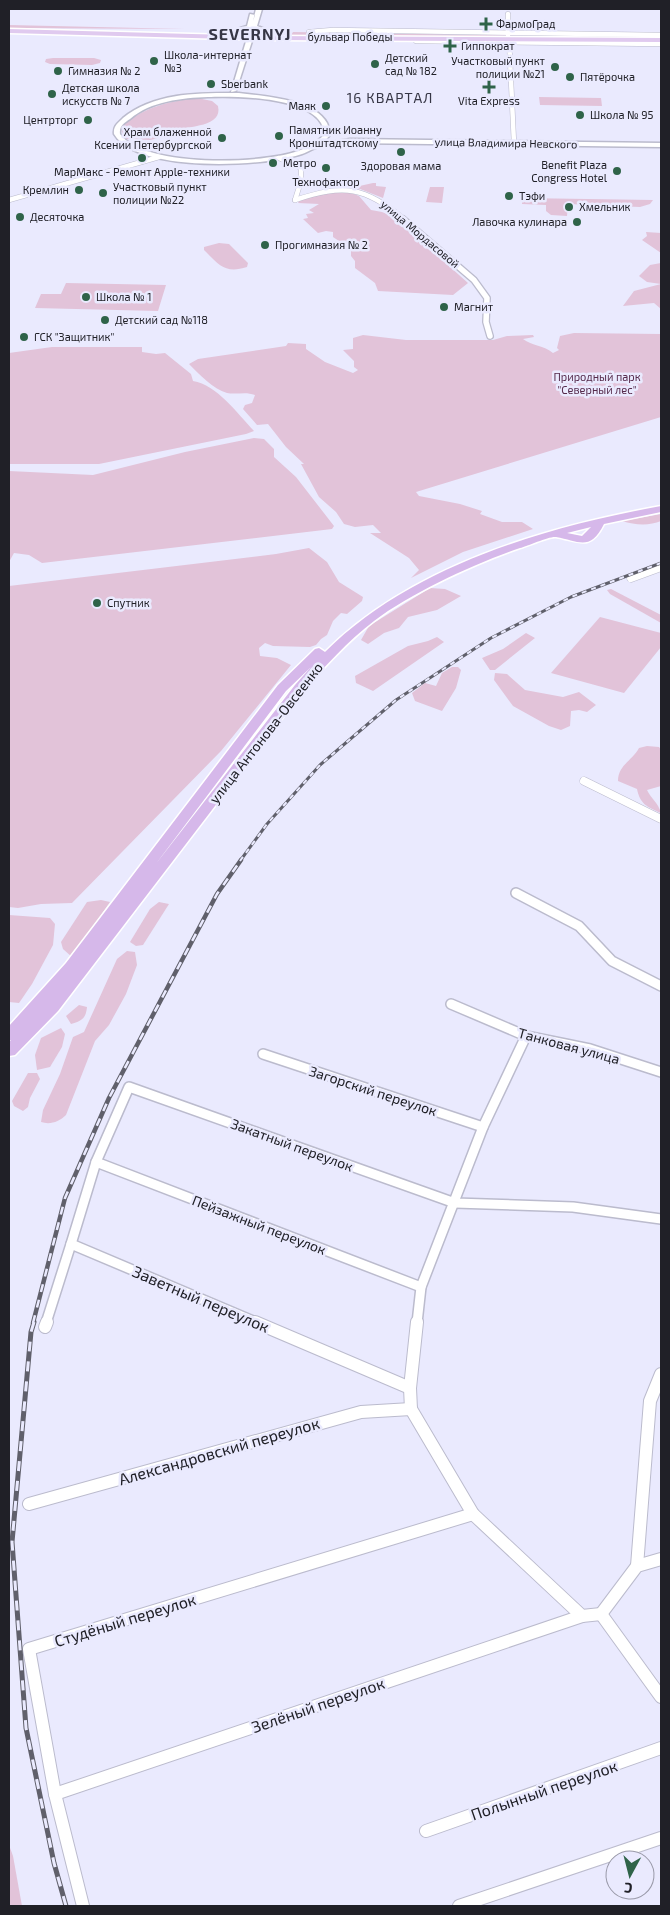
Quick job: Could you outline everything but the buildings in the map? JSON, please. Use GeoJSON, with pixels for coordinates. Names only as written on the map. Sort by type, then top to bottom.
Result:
{"type":"FeatureCollection","features":[{"type":"Feature","properties":{"kind":"highway","name":"улица Антонова-Овсеенко"},"geometry":{"type":"LineString","coordinates":[[9,1034],[71,966],[282,688],[336,636],[362,615],[436,572],[472,555],[557,529],[661,504]]}},
{"type":"Feature","properties":{"kind":"highway","name":"улица Антонова-Овсеенко"},"geometry":{"type":"LineString","coordinates":[[9,1051],[53,1007],[314,670],[346,638],[370,618],[445,575],[557,529],[661,509]]}},
{"type":"Feature","properties":{"kind":"main road"},"geometry":{"type":"LineString","coordinates":[[9,25],[211,29]]}},
{"type":"Feature","properties":{"kind":"main road"},"geometry":{"type":"LineString","coordinates":[[217,37],[209,33],[220,29]]}},
{"type":"Feature","properties":{"kind":"main road","name":"бульвар Победы"},"geometry":{"type":"LineString","coordinates":[[9,30],[284,30],[309,35]]}},
{"type":"Feature","properties":{"kind":"main road","name":"бульвар Победы"},"geometry":{"type":"LineString","coordinates":[[9,30],[250,38],[309,35],[661,39]]}},
{"type":"Feature","properties":{"kind":"main road"},"geometry":{"type":"LineString","coordinates":[[279,38],[289,35],[288,31],[284,30]]}},
{"type":"Feature","properties":{"kind":"main road"},"geometry":{"type":"LineString","coordinates":[[9,36],[206,37]]}},
{"type":"Feature","properties":{"kind":"street"},"geometry":{"type":"LineString","coordinates":[[239,30],[249,27],[254,9]]}},
{"type":"Feature","properties":{"kind":"street"},"geometry":{"type":"LineString","coordinates":[[259,9],[254,27],[263,30]]}},
{"type":"Feature","properties":{"kind":"street"},"geometry":{"type":"LineString","coordinates":[[508,14],[514,143]]}},
{"type":"Feature","properties":{"kind":"street"},"geometry":{"type":"LineString","coordinates":[[233,91],[250,38]]}},
{"type":"Feature","properties":{"kind":"street"},"geometry":{"type":"LineString","coordinates":[[217,95],[233,91],[240,95]]}},
{"type":"Feature","properties":{"kind":"street","name":"улица Владимира Невского"},"geometry":{"type":"LineString","coordinates":[[328,135],[324,122],[306,108],[274,100],[240,95],[194,96],[160,102],[137,111],[118,125],[116,130],[122,140],[159,157],[183,161],[220,162],[279,158],[316,145],[350,141],[661,145]]}},
{"type":"Feature","properties":{"kind":"street","name":"улица Владимира Невского"},"geometry":{"type":"LineString","coordinates":[[328,135],[350,141]]}},
{"type":"Feature","properties":{"kind":"street","name":"улица Владимира Невского"},"geometry":{"type":"LineString","coordinates":[[316,145],[328,135]]}},
{"type":"Feature","properties":{"kind":"street","name":"улица Владимира Невского"},"geometry":{"type":"LineString","coordinates":[[9,200],[159,157]]}},
{"type":"Feature","properties":{"kind":"street"},"geometry":{"type":"LineString","coordinates":[[279,158],[301,168],[296,197]]}},
{"type":"Feature","properties":{"kind":"street","name":"улица Мордасовой"},"geometry":{"type":"LineString","coordinates":[[296,197],[305,197],[322,191],[348,189],[385,202],[474,280],[488,298],[486,322],[490,336]]}},
{"type":"Feature","properties":{"kind":"street"},"geometry":{"type":"LineString","coordinates":[[631,578],[661,567]]}},
{"type":"Feature","properties":{"kind":"street"},"geometry":{"type":"LineString","coordinates":[[584,780],[661,819]]}},
{"type":"Feature","properties":{"kind":"street"},"geometry":{"type":"LineString","coordinates":[[516,893],[579,926],[612,961],[661,986]]}},
{"type":"Feature","properties":{"kind":"street","name":"Танковая улица"},"geometry":{"type":"LineString","coordinates":[[451,1004],[526,1036],[590,1049],[661,1072]]}},
{"type":"Feature","properties":{"kind":"street"},"geometry":{"type":"LineString","coordinates":[[526,1036],[483,1127],[421,1287],[410,1388],[411,1409],[472,1514],[582,1616],[601,1614],[637,1566],[650,1401],[661,1374]]}},
{"type":"Feature","properties":{"kind":"street","name":"Загорский переулок"},"geometry":{"type":"LineString","coordinates":[[263,1054],[483,1127]]}},
{"type":"Feature","properties":{"kind":"street","name":"Закатный переулок"},"geometry":{"type":"LineString","coordinates":[[96,1162],[130,1087],[455,1203],[573,1207],[661,1219]]}},
{"type":"Feature","properties":{"kind":"street"},"geometry":{"type":"LineString","coordinates":[[45,1327],[96,1162]]}},
{"type":"Feature","properties":{"kind":"street","name":"Пейзажный переулок"},"geometry":{"type":"LineString","coordinates":[[96,1162],[421,1287]]}},
{"type":"Feature","properties":{"kind":"street","name":"Заветный переулок"},"geometry":{"type":"LineString","coordinates":[[71,1244],[410,1388]]}},
{"type":"Feature","properties":{"kind":"street","name":"Александровский переулок"},"geometry":{"type":"LineString","coordinates":[[29,1504],[361,1412],[411,1409]]}},
{"type":"Feature","properties":{"kind":"street","name":"Студёный переулок"},"geometry":{"type":"LineString","coordinates":[[83,1906],[55,1794],[29,1649],[472,1514]]}},
{"type":"Feature","properties":{"kind":"street"},"geometry":{"type":"LineString","coordinates":[[637,1566],[661,1559]]}},
{"type":"Feature","properties":{"kind":"street"},"geometry":{"type":"LineString","coordinates":[[601,1614],[661,1697]]}},
{"type":"Feature","properties":{"kind":"street","name":"Зелёный переулок"},"geometry":{"type":"LineString","coordinates":[[55,1794],[582,1616]]}},
{"type":"Feature","properties":{"kind":"street","name":"Полынный переулок"},"geometry":{"type":"LineString","coordinates":[[426,1831],[661,1748]]}},
{"type":"Feature","properties":{"kind":"street"},"geometry":{"type":"LineString","coordinates":[[459,1906],[661,1838]]}},
{"type":"Feature","properties":{"kind":"green space"},"geometry":{"type":"Polygon","coordinates":[[[9,25],[185,29],[9,28],[9,25]]]}},
{"type":"Feature","properties":{"kind":"green space"},"geometry":{"type":"Polygon","coordinates":[[[221,30],[279,31],[286,33],[282,37],[216,36],[213,33],[221,30]]]}},
{"type":"Feature","properties":{"kind":"green space"},"geometry":{"type":"Polygon","coordinates":[[[293,32],[661,38],[661,40],[359,35],[290,37],[293,32]]]}},
{"type":"Feature","properties":{"kind":"green space"},"geometry":{"type":"Polygon","coordinates":[[[94,58],[101,60],[100,63],[92,65],[50,64],[45,62],[46,59],[94,58]]]}},
{"type":"Feature","properties":{"kind":"green space"},"geometry":{"type":"Polygon","coordinates":[[[539,97],[601,98],[602,106],[540,105],[539,97]]]}},
{"type":"Feature","properties":{"kind":"green space"},"geometry":{"type":"Polygon","coordinates":[[[197,98],[212,101],[218,106],[218,113],[210,122],[175,130],[150,140],[126,139],[123,135],[123,124],[141,113],[168,103],[197,98]]]}},
{"type":"Feature","properties":{"kind":"green space"},"geometry":{"type":"Polygon","coordinates":[[[376,183],[376,186],[386,187],[383,198],[355,187],[376,183]]]}},
{"type":"Feature","properties":{"kind":"green space"},"geometry":{"type":"Polygon","coordinates":[[[430,187],[444,187],[442,203],[426,202],[430,187]]]}},
{"type":"Feature","properties":{"kind":"green space"},"geometry":{"type":"Polygon","coordinates":[[[349,192],[359,196],[371,210],[394,217],[468,283],[453,295],[378,291],[375,283],[355,268],[355,261],[351,256],[351,251],[332,247],[339,241],[333,237],[333,232],[318,233],[303,219],[308,218],[306,214],[314,213],[309,210],[319,204],[298,203],[300,200],[321,193],[349,192]]]}},
{"type":"Feature","properties":{"kind":"green space"},"geometry":{"type":"Polygon","coordinates":[[[522,198],[653,200],[650,204],[640,207],[568,204],[567,216],[551,215],[546,211],[546,205],[522,204],[522,198]]]}},
{"type":"Feature","properties":{"kind":"green space"},"geometry":{"type":"Polygon","coordinates":[[[646,232],[661,233],[661,253],[642,240],[647,236],[646,232]]]}},
{"type":"Feature","properties":{"kind":"green space"},"geometry":{"type":"Polygon","coordinates":[[[219,243],[229,244],[248,263],[247,267],[228,269],[218,264],[204,250],[204,247],[219,243]]]}},
{"type":"Feature","properties":{"kind":"green space"},"geometry":{"type":"Polygon","coordinates":[[[661,263],[661,284],[647,282],[639,276],[650,265],[661,263]]]}},
{"type":"Feature","properties":{"kind":"green space"},"geometry":{"type":"Polygon","coordinates":[[[66,283],[166,285],[158,311],[35,308],[41,294],[61,294],[66,283]]]}},
{"type":"Feature","properties":{"kind":"green space"},"geometry":{"type":"Polygon","coordinates":[[[661,284],[661,309],[654,303],[623,306],[634,291],[661,284]]]}},
{"type":"Feature","properties":{"kind":"green space","name":"Природный парк \"Северный лес\""},"geometry":{"type":"Polygon","coordinates":[[[574,333],[661,334],[661,417],[416,492],[419,496],[460,504],[482,511],[480,514],[502,522],[522,522],[533,529],[463,552],[411,578],[419,570],[409,558],[370,533],[381,533],[373,525],[355,527],[344,524],[336,512],[319,497],[301,464],[304,464],[286,447],[268,424],[257,425],[243,409],[245,405],[252,403],[255,395],[222,391],[207,381],[189,364],[198,359],[286,346],[288,343],[306,344],[306,349],[325,362],[353,373],[358,370],[354,367],[354,361],[343,350],[353,349],[353,338],[363,335],[406,340],[493,340],[507,336],[533,335],[534,337],[523,339],[546,348],[553,353],[559,350],[557,348],[560,336],[574,333]]]}},
{"type":"Feature","properties":{"kind":"green space"},"geometry":{"type":"Polygon","coordinates":[[[52,347],[142,347],[142,352],[165,353],[191,374],[193,381],[210,388],[234,408],[254,431],[99,464],[9,464],[9,353],[52,347]]]}},
{"type":"Feature","properties":{"kind":"green space"},"geometry":{"type":"Polygon","coordinates":[[[254,438],[264,439],[274,449],[274,457],[296,477],[334,526],[332,529],[42,563],[29,555],[14,553],[9,562],[9,471],[93,475],[185,452],[254,438]]]}},
{"type":"Feature","properties":{"kind":"green space"},"geometry":{"type":"Polygon","coordinates":[[[661,514],[661,521],[652,524],[622,521],[661,514]]]}},
{"type":"Feature","properties":{"kind":"green space"},"geometry":{"type":"Polygon","coordinates":[[[309,548],[327,562],[339,582],[363,597],[362,601],[347,614],[341,613],[333,621],[327,635],[316,645],[310,647],[273,646],[265,643],[259,648],[260,656],[277,658],[291,665],[221,751],[72,903],[41,904],[18,908],[9,907],[9,586],[276,554],[309,548]]]}},
{"type":"Feature","properties":{"kind":"green space"},"geometry":{"type":"Polygon","coordinates":[[[430,588],[445,589],[461,596],[437,610],[408,617],[399,628],[384,633],[368,644],[361,640],[369,626],[430,588]]]}},
{"type":"Feature","properties":{"kind":"green space"},"geometry":{"type":"Polygon","coordinates":[[[611,589],[661,615],[661,623],[610,594],[607,590],[611,589]]]}},
{"type":"Feature","properties":{"kind":"green space"},"geometry":{"type":"Polygon","coordinates":[[[600,617],[661,633],[661,647],[624,693],[551,673],[600,617]]]}},
{"type":"Feature","properties":{"kind":"green space"},"geometry":{"type":"Polygon","coordinates":[[[526,633],[535,638],[495,670],[490,670],[482,658],[503,649],[526,633]]]}},
{"type":"Feature","properties":{"kind":"green space"},"geometry":{"type":"Polygon","coordinates":[[[437,637],[444,642],[373,691],[356,683],[355,676],[408,646],[437,637]]]}},
{"type":"Feature","properties":{"kind":"green space"},"geometry":{"type":"Polygon","coordinates":[[[452,667],[458,667],[461,670],[456,688],[442,711],[415,701],[412,693],[425,683],[436,686],[442,673],[452,667]]]}},
{"type":"Feature","properties":{"kind":"green space"},"geometry":{"type":"Polygon","coordinates":[[[495,673],[507,674],[525,690],[563,697],[579,692],[596,705],[587,712],[571,711],[570,726],[561,730],[549,726],[513,706],[494,680],[495,673]]]}},
{"type":"Feature","properties":{"kind":"green space"},"geometry":{"type":"Polygon","coordinates":[[[647,746],[659,747],[661,750],[661,786],[647,790],[661,813],[645,804],[640,798],[637,789],[618,781],[623,767],[639,748],[647,746]]]}},
{"type":"Feature","properties":{"kind":"green space"},"geometry":{"type":"Polygon","coordinates":[[[101,900],[110,902],[72,957],[63,949],[61,942],[87,902],[101,900]]]}},
{"type":"Feature","properties":{"kind":"green space"},"geometry":{"type":"Polygon","coordinates":[[[159,902],[169,904],[143,945],[136,946],[130,942],[150,909],[159,902]]]}},
{"type":"Feature","properties":{"kind":"green space"},"geometry":{"type":"Polygon","coordinates":[[[9,915],[50,918],[55,924],[53,945],[32,984],[19,1003],[9,1002],[9,915]]]}},
{"type":"Feature","properties":{"kind":"green space"},"geometry":{"type":"Polygon","coordinates":[[[127,951],[135,952],[137,965],[126,994],[109,1025],[95,1041],[66,1115],[54,1122],[41,1122],[43,1110],[60,1074],[73,1037],[84,1032],[117,959],[127,951]]]}},
{"type":"Feature","properties":{"kind":"green space"},"geometry":{"type":"Polygon","coordinates":[[[79,1005],[87,1007],[86,1014],[81,1020],[71,1024],[66,1016],[79,1005]]]}},
{"type":"Feature","properties":{"kind":"green space"},"geometry":{"type":"Polygon","coordinates":[[[61,1028],[65,1034],[62,1047],[50,1067],[37,1070],[35,1055],[41,1038],[61,1028]]]}},
{"type":"Feature","properties":{"kind":"green space"},"geometry":{"type":"Polygon","coordinates":[[[28,1073],[37,1073],[40,1079],[30,1098],[28,1107],[23,1111],[14,1106],[12,1101],[28,1073]]]}},
{"type":"Feature","properties":{"kind":"green space"},"geometry":{"type":"Polygon","coordinates":[[[9,1845],[13,1856],[22,1906],[9,1906],[9,1845]]]}},
{"type":"Feature","properties":{"kind":"railway"},"geometry":{"type":"LineString","coordinates":[[240,861],[267,824],[320,765],[396,700],[491,638],[571,597],[661,563]]}},
{"type":"Feature","properties":{"kind":"railway"},"geometry":{"type":"LineString","coordinates":[[33,1323],[65,1198],[109,1098],[217,894],[241,860]]}},
{"type":"Feature","properties":{"kind":"railway"},"geometry":{"type":"LineString","coordinates":[[34,1322],[31,1332],[12,1542],[26,1728],[54,1863],[66,1906]]}},
{"type":"Feature","properties":{"kind":"place","name":"ФармоГрад"},"geometry":{"type":"Point","coordinates":[486,24]}},
{"type":"Feature","properties":{"kind":"place","name":"Гиппократ"},"geometry":{"type":"Point","coordinates":[450,46]}},
{"type":"Feature","properties":{"kind":"place","name":"Школа-интернат №3"},"geometry":{"type":"Point","coordinates":[154,61]}},
{"type":"Feature","properties":{"kind":"place","name":"Детский сад № 182"},"geometry":{"type":"Point","coordinates":[375,64]}},
{"type":"Feature","properties":{"kind":"place","name":"Участковый пункт полиции №21"},"geometry":{"type":"Point","coordinates":[555,67]}},
{"type":"Feature","properties":{"kind":"place","name":"Гимназия № 2"},"geometry":{"type":"Point","coordinates":[58,71]}},
{"type":"Feature","properties":{"kind":"place","name":"Пятёрочка"},"geometry":{"type":"Point","coordinates":[570,77]}},
{"type":"Feature","properties":{"kind":"place","name":"Sberbank"},"geometry":{"type":"Point","coordinates":[211,84]}},
{"type":"Feature","properties":{"kind":"place","name":"Vita Express"},"geometry":{"type":"Point","coordinates":[489,87]}},
{"type":"Feature","properties":{"kind":"place","name":"Детская школа искусств № 7"},"geometry":{"type":"Point","coordinates":[52,94]}},
{"type":"Feature","properties":{"kind":"place","name":"Маяк"},"geometry":{"type":"Point","coordinates":[326,106]}},
{"type":"Feature","properties":{"kind":"place","name":"Школа № 95"},"geometry":{"type":"Point","coordinates":[580,115]}},
{"type":"Feature","properties":{"kind":"place","name":"Центрторг"},"geometry":{"type":"Point","coordinates":[88,120]}},
{"type":"Feature","properties":{"kind":"place","name":"Памятник Иоанну Кронштадтскому"},"geometry":{"type":"Point","coordinates":[279,136]}},
{"type":"Feature","properties":{"kind":"place","name":"Храм блаженной Ксении Петербургской"},"geometry":{"type":"Point","coordinates":[222,138]}},
{"type":"Feature","properties":{"kind":"place","name":"Здоровая мама"},"geometry":{"type":"Point","coordinates":[401,152]}},
{"type":"Feature","properties":{"kind":"place","name":"МарМакс - Ремонт Apple-техники"},"geometry":{"type":"Point","coordinates":[142,158]}},
{"type":"Feature","properties":{"kind":"place","name":"Метро"},"geometry":{"type":"Point","coordinates":[273,163]}},
{"type":"Feature","properties":{"kind":"place","name":"Технофактор"},"geometry":{"type":"Point","coordinates":[326,168]}},
{"type":"Feature","properties":{"kind":"place","name":"Benefit Plaza Congress Hotel"},"geometry":{"type":"Point","coordinates":[617,171]}},
{"type":"Feature","properties":{"kind":"place","name":"Кремлин"},"geometry":{"type":"Point","coordinates":[79,190]}},
{"type":"Feature","properties":{"kind":"place","name":"Участковый пункт полиции №22"},"geometry":{"type":"Point","coordinates":[103,193]}},
{"type":"Feature","properties":{"kind":"place","name":"Тэфи"},"geometry":{"type":"Point","coordinates":[509,196]}},
{"type":"Feature","properties":{"kind":"place","name":"Хмельник"},"geometry":{"type":"Point","coordinates":[569,207]}},
{"type":"Feature","properties":{"kind":"place","name":"Десяточка"},"geometry":{"type":"Point","coordinates":[20,217]}},
{"type":"Feature","properties":{"kind":"place","name":"Лавочка кулинара"},"geometry":{"type":"Point","coordinates":[577,222]}},
{"type":"Feature","properties":{"kind":"place","name":"Прогимназия № 2"},"geometry":{"type":"Point","coordinates":[265,245]}},
{"type":"Feature","properties":{"kind":"place","name":"Школа № 1"},"geometry":{"type":"Point","coordinates":[86,297]}},
{"type":"Feature","properties":{"kind":"place","name":"Магнит"},"geometry":{"type":"Point","coordinates":[444,307]}},
{"type":"Feature","properties":{"kind":"place","name":"Детский сад №118"},"geometry":{"type":"Point","coordinates":[105,320]}},
{"type":"Feature","properties":{"kind":"place","name":"ГСК \"Защитник\""},"geometry":{"type":"Point","coordinates":[24,337]}},
{"type":"Feature","properties":{"kind":"place","name":"Спутник"},"geometry":{"type":"Point","coordinates":[97,603]}},
{"type":"Feature","properties":{"kind":"district","name":"SEVERNYJ"},"geometry":{"type":"Point","coordinates":[250,34]}},
{"type":"Feature","properties":{"kind":"district","name":"16 КВАРТАЛ"},"geometry":{"type":"Point","coordinates":[390,98]}}]}
